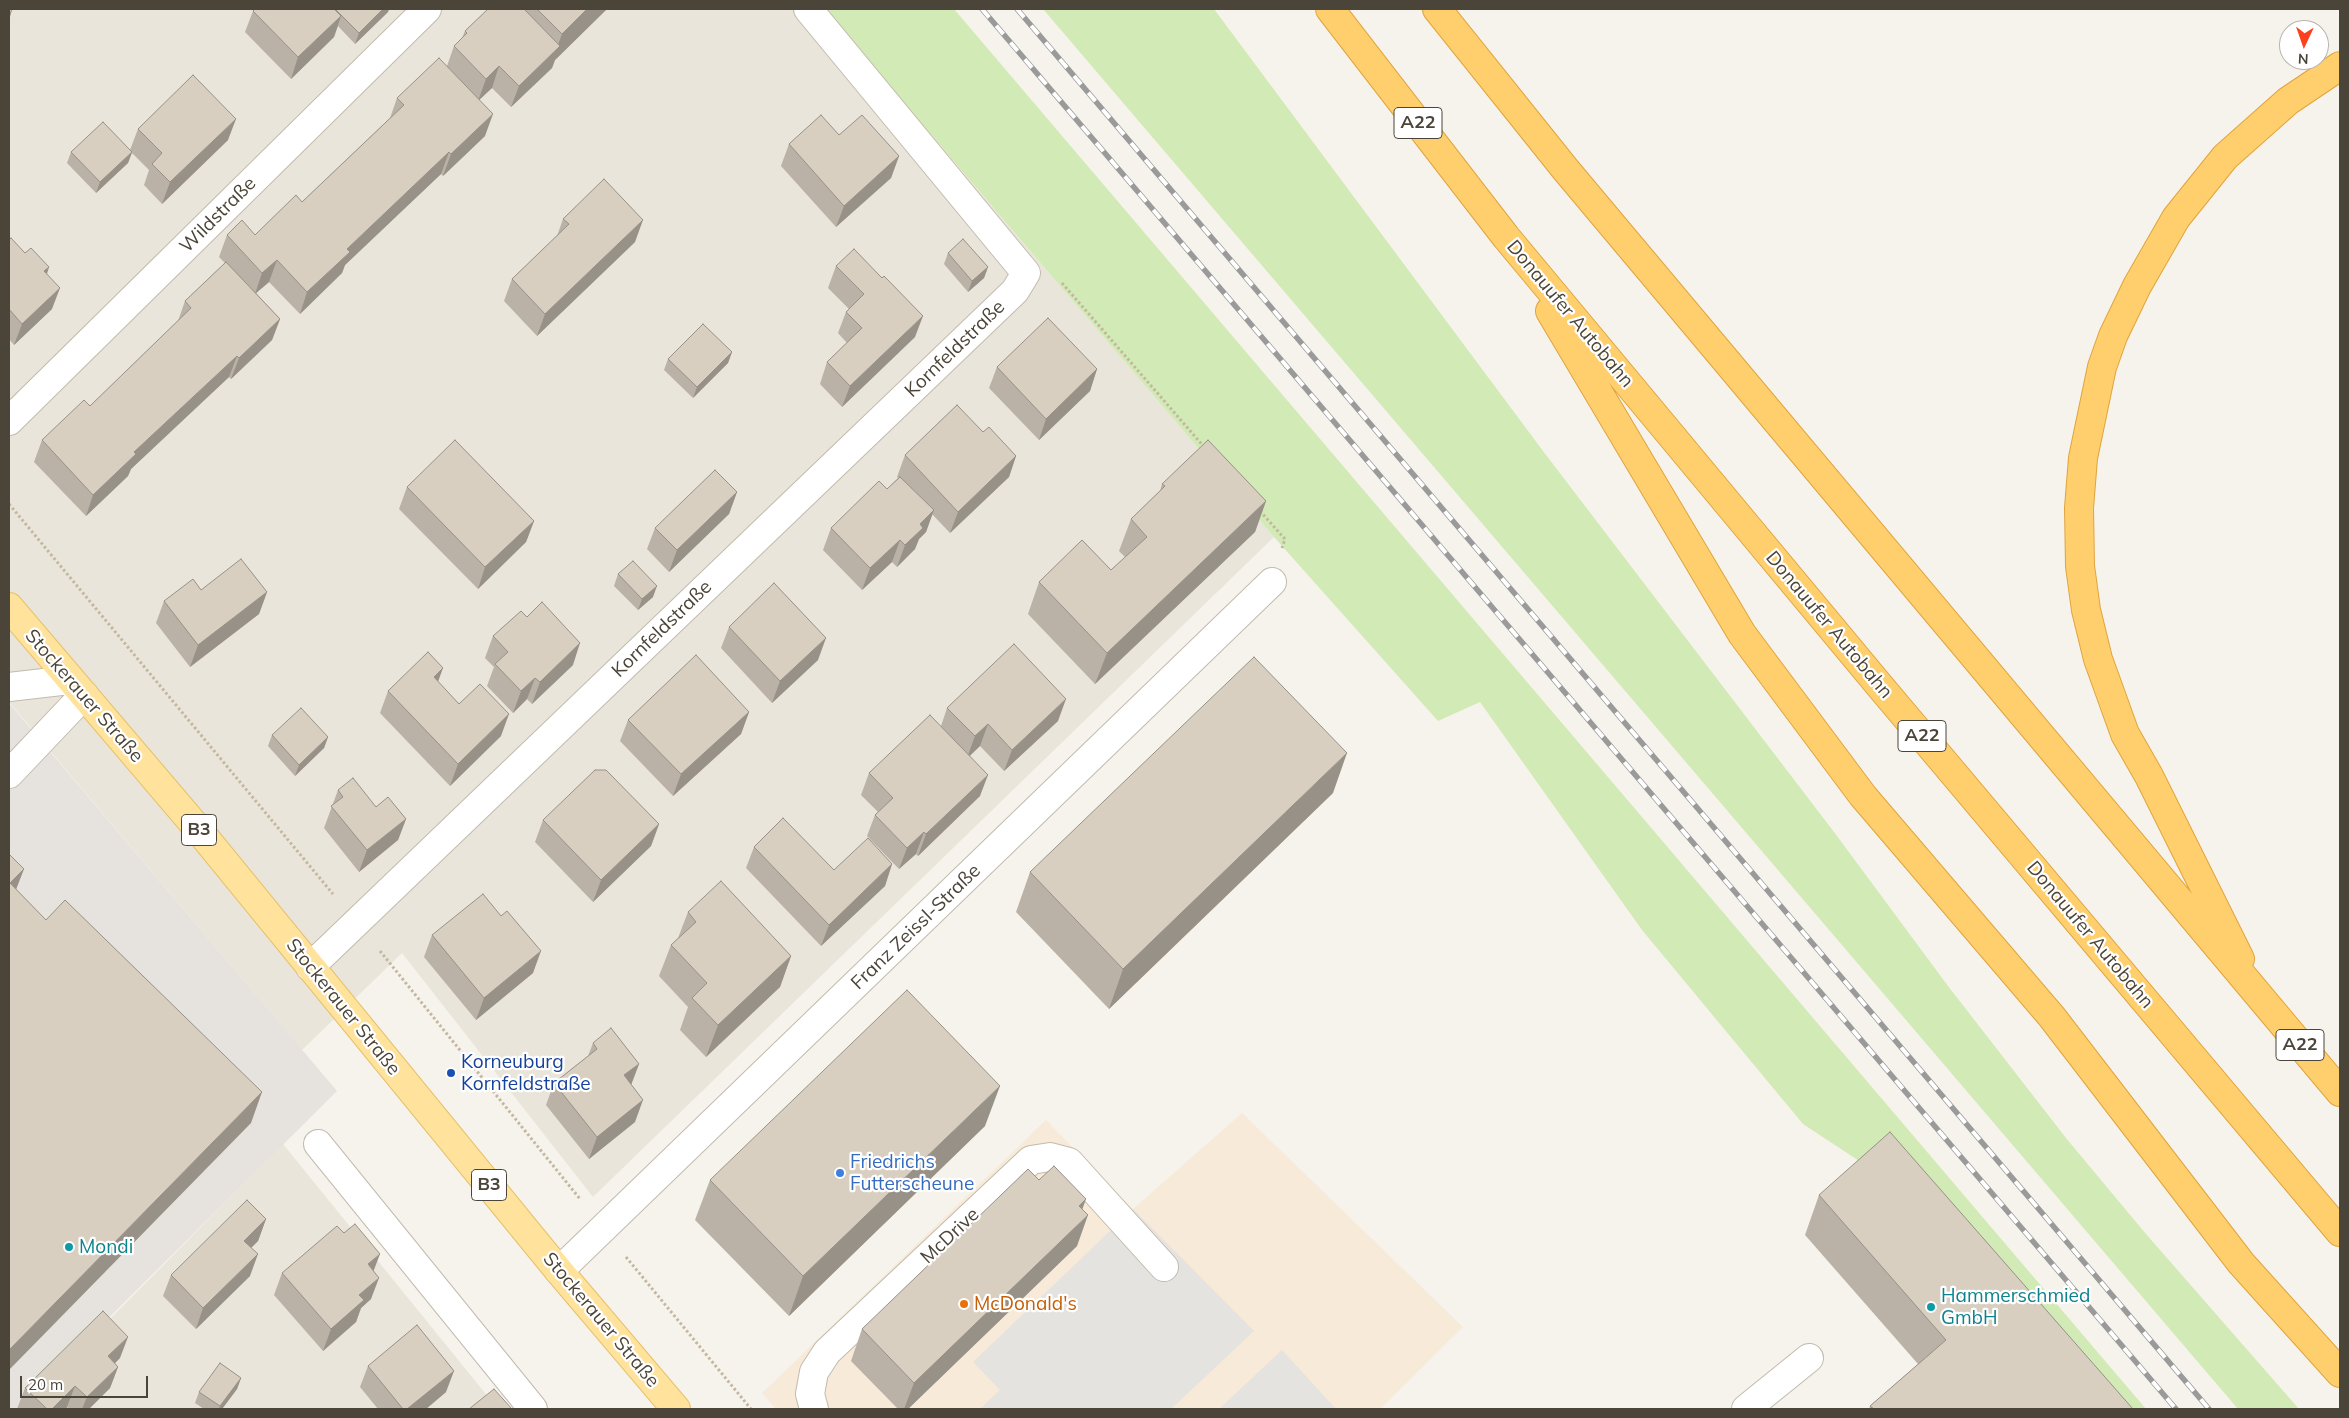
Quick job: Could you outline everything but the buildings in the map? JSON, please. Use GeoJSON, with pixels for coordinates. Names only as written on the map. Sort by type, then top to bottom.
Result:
{"type":"FeatureCollection","features":[{"type":"Feature","properties":{"kind":"highway","name":"Donauufer Autobahn"},"geometry":{"type":"LineString","coordinates":[[1330,9],[1506,237],[1879,685],[2340,1232]]}},
{"type":"Feature","properties":{"kind":"highway","name":"A22"},"geometry":{"type":"LineString","coordinates":[[1437,9],[1566,170],[2340,1092]]}},
{"type":"Feature","properties":{"kind":"highway"},"geometry":{"type":"LineString","coordinates":[[2260,998],[2150,776],[2125,734],[2108,691],[2086,610],[2080,566],[2079,508],[2083,468],[2102,367],[2113,336],[2137,286],[2176,218],[2225,157],[2288,101],[2340,66]]}},
{"type":"Feature","properties":{"kind":"highway"},"geometry":{"type":"LineString","coordinates":[[1506,237],[1742,634],[1863,796],[2052,1017],[2241,1263],[2340,1373]]}},
{"type":"Feature","properties":{"kind":"main road","name":"Stockerauer Straße"},"geometry":{"type":"LineString","coordinates":[[9,607],[193,823],[559,1271],[676,1409]]}},
{"type":"Feature","properties":{"kind":"street","name":"Wildstraße"},"geometry":{"type":"LineString","coordinates":[[9,421],[428,9]]}},
{"type":"Feature","properties":{"kind":"street"},"geometry":{"type":"LineString","coordinates":[[808,9],[1020,282]]}},
{"type":"Feature","properties":{"kind":"street","name":"Kornfeldstraße"},"geometry":{"type":"LineString","coordinates":[[310,967],[1020,282]]}},
{"type":"Feature","properties":{"kind":"street","name":"Franz Zeissl-Straße"},"geometry":{"type":"LineString","coordinates":[[559,1271],[1272,582]]}},
{"type":"Feature","properties":{"kind":"street"},"geometry":{"type":"LineString","coordinates":[[9,687],[77,688]]}},
{"type":"Feature","properties":{"kind":"street"},"geometry":{"type":"LineString","coordinates":[[9,774],[77,688]]}},
{"type":"Feature","properties":{"kind":"street"},"geometry":{"type":"LineString","coordinates":[[318,1144],[533,1409]]}},
{"type":"Feature","properties":{"kind":"street","name":"McDrive"},"geometry":{"type":"LineString","coordinates":[[814,1409],[810,1394],[814,1372],[827,1352],[1031,1160],[1050,1157],[1069,1162],[1164,1267]]}},
{"type":"Feature","properties":{"kind":"street"},"geometry":{"type":"LineString","coordinates":[[1746,1409],[1809,1358]]}},
{"type":"Feature","properties":{"kind":"path"},"geometry":{"type":"LineString","coordinates":[[1020,282],[1055,275],[1208,451]]}},
{"type":"Feature","properties":{"kind":"path"},"geometry":{"type":"LineString","coordinates":[[9,504],[356,921],[603,1229],[751,1409]]}},
{"type":"Feature","properties":{"kind":"path"},"geometry":{"type":"LineString","coordinates":[[1259,510],[1285,539],[1272,582]]}},
{"type":"Feature","properties":{"kind":"shaded area"},"geometry":{"type":"Polygon","coordinates":[[[9,9],[824,9],[1274,537],[593,1197],[402,953],[302,1050],[9,702],[9,9]]]}},
{"type":"Feature","properties":{"kind":"shaded area"},"geometry":{"type":"Polygon","coordinates":[[[9,703],[337,1091],[17,1409],[9,1409],[9,703]]]}},
{"type":"Feature","properties":{"kind":"shaded area"},"geometry":{"type":"Polygon","coordinates":[[[1242,1113],[1463,1327],[1380,1409],[776,1409],[762,1393],[1046,1120],[1133,1209],[1242,1113]]]}},
{"type":"Feature","properties":{"kind":"shaded area"},"geometry":{"type":"Polygon","coordinates":[[[283,1144],[498,1409],[17,1409],[96,1333],[283,1144]]]}},
{"type":"Feature","properties":{"kind":"shaded area"},"geometry":{"type":"Polygon","coordinates":[[[1133,1209],[1254,1331],[1171,1409],[980,1409],[1000,1390],[973,1362],[1133,1209]]]}},
{"type":"Feature","properties":{"kind":"shaded area"},"geometry":{"type":"Polygon","coordinates":[[[1282,1350],[1336,1409],[1219,1409],[1282,1350]]]}},
{"type":"Feature","properties":{"kind":"green space"},"geometry":{"type":"Polygon","coordinates":[[[824,9],[954,9],[2146,1409],[2083,1409],[1876,1172],[1803,1124],[1642,930],[1480,702],[1438,721],[1274,537],[824,9]]]}},
{"type":"Feature","properties":{"kind":"green space"},"geometry":{"type":"Polygon","coordinates":[[[1043,9],[1214,9],[1543,451],[1834,832],[1948,986],[2066,1138],[2146,1234],[2299,1409],[2238,1409],[1043,9]]]}},
{"type":"Feature","properties":{"kind":"railway"},"geometry":{"type":"LineString","coordinates":[[982,9],[2176,1409]]}},
{"type":"Feature","properties":{"kind":"railway"},"geometry":{"type":"LineString","coordinates":[[1017,9],[2209,1409]]}},
{"type":"Feature","properties":{"kind":"place","name":"Korneuburg Kornfeldstraße"},"geometry":{"type":"Point","coordinates":[451,1073]}},
{"type":"Feature","properties":{"kind":"place","name":"Friedrichs Futterscheune"},"geometry":{"type":"Point","coordinates":[840,1173]}},
{"type":"Feature","properties":{"kind":"place","name":"Mondi"},"geometry":{"type":"Point","coordinates":[69,1247]}},
{"type":"Feature","properties":{"kind":"place","name":"McDonald's"},"geometry":{"type":"Point","coordinates":[964,1304]}},
{"type":"Feature","properties":{"kind":"place","name":"Hammerschmied GmbH"},"geometry":{"type":"Point","coordinates":[1931,1307]}}]}
